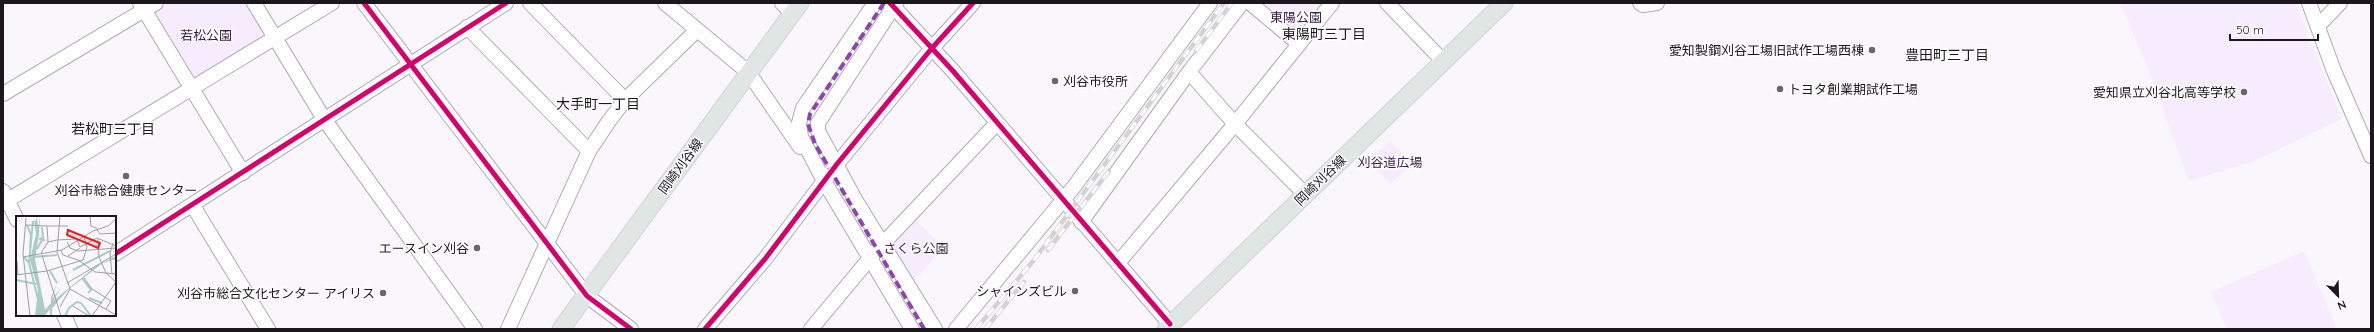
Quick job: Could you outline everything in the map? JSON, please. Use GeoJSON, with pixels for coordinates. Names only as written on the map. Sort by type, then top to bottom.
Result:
{"type":"FeatureCollection","features":[{"type":"Feature","properties":{"kind":"main road","name":"岡崎刈谷線"},"geometry":{"type":"LineString","coordinates":[[1168,327],[1304,194],[1444,62],[1504,3]]}},
{"type":"Feature","properties":{"kind":"main road","name":"岡崎刈谷線"},"geometry":{"type":"LineString","coordinates":[[561,329],[748,72],[792,7]]}},
{"type":"Feature","properties":{"kind":"street"},"geometry":{"type":"LineString","coordinates":[[254,3],[324,119],[475,329]]}},
{"type":"Feature","properties":{"kind":"street"},"geometry":{"type":"LineString","coordinates":[[16,218],[4,198],[193,89],[332,3]]}},
{"type":"Feature","properties":{"kind":"street"},"geometry":{"type":"LineString","coordinates":[[364,3],[586,296],[631,329]]}},
{"type":"Feature","properties":{"kind":"street"},"geometry":{"type":"LineString","coordinates":[[116,253],[193,206],[324,119],[506,3]]}},
{"type":"Feature","properties":{"kind":"street"},"geometry":{"type":"LineString","coordinates":[[530,3],[625,100]]}},
{"type":"Feature","properties":{"kind":"street"},"geometry":{"type":"LineString","coordinates":[[665,3],[748,72],[824,181]]}},
{"type":"Feature","properties":{"kind":"street"},"geometry":{"type":"LineString","coordinates":[[875,3],[803,108],[799,122],[801,137],[824,181],[912,329]]}},
{"type":"Feature","properties":{"kind":"street"},"geometry":{"type":"LineString","coordinates":[[705,329],[765,259],[837,164],[932,48],[973,3]]}},
{"type":"Feature","properties":{"kind":"street"},"geometry":{"type":"LineString","coordinates":[[956,329],[1063,201],[1210,3]]}},
{"type":"Feature","properties":{"kind":"street"},"geometry":{"type":"LineString","coordinates":[[1082,222],[1189,72],[1242,3]]}},
{"type":"Feature","properties":{"kind":"street"},"geometry":{"type":"LineString","coordinates":[[1250,3],[1299,44]]}},
{"type":"Feature","properties":{"kind":"street"},"geometry":{"type":"LineString","coordinates":[[1118,263],[1235,124],[1332,3]]}},
{"type":"Feature","properties":{"kind":"street"},"geometry":{"type":"LineString","coordinates":[[1388,3],[1444,62]]}},
{"type":"Feature","properties":{"kind":"street"},"geometry":{"type":"LineString","coordinates":[[1640,3],[1643,5],[1657,3]]}},
{"type":"Feature","properties":{"kind":"street"},"geometry":{"type":"LineString","coordinates":[[2309,3],[2334,70],[2371,156]]}},
{"type":"Feature","properties":{"kind":"street"},"geometry":{"type":"LineString","coordinates":[[2318,26],[2340,3]]}},
{"type":"Feature","properties":{"kind":"street"},"geometry":{"type":"LineString","coordinates":[[935,329],[856,201],[837,164],[821,138],[818,123],[893,4],[1118,263],[1168,327]]}},
{"type":"Feature","properties":{"kind":"street"},"geometry":{"type":"LineString","coordinates":[[3,94],[147,5],[193,89],[243,173]]}},
{"type":"Feature","properties":{"kind":"street"},"geometry":{"type":"LineString","coordinates":[[467,27],[590,152]]}},
{"type":"Feature","properties":{"kind":"street"},"geometry":{"type":"LineString","coordinates":[[508,329],[548,246],[590,152],[608,121],[625,100],[698,30]]}},
{"type":"Feature","properties":{"kind":"street"},"geometry":{"type":"LineString","coordinates":[[1189,72],[1235,124],[1304,194]]}},
{"type":"Feature","properties":{"kind":"street"},"geometry":{"type":"LineString","coordinates":[[811,329],[870,258],[884,245],[953,167],[997,123]]}},
{"type":"Feature","properties":{"kind":"street"},"geometry":{"type":"LineString","coordinates":[[193,206],[268,329]]}},
{"type":"Feature","properties":{"kind":"street"},"geometry":{"type":"LineString","coordinates":[[64,316],[70,329]]}},
{"type":"Feature","properties":{"kind":"green space","name":"若松公園"},"geometry":{"type":"Polygon","coordinates":[[[168,3],[250,3],[269,33],[196,78],[154,12],[168,3]]]}},
{"type":"Feature","properties":{"kind":"green space","name":"東陽公園"},"geometry":{"type":"Polygon","coordinates":[[[1256,3],[1326,3],[1298,37],[1256,3]]]}},
{"type":"Feature","properties":{"kind":"green space","name":"愛知県立刈谷北高等学校"},"geometry":{"type":"Polygon","coordinates":[[[2120,3],[2295,3],[2342,119],[2250,163],[2189,181],[2146,63],[2120,3]]]}},
{"type":"Feature","properties":{"kind":"green space","name":"刈谷道広場"},"geometry":{"type":"Polygon","coordinates":[[[1390,141],[1412,163],[1391,184],[1368,161],[1390,141]]]}},
{"type":"Feature","properties":{"kind":"green space","name":"さくら公園"},"geometry":{"type":"Polygon","coordinates":[[[915,219],[943,247],[913,283],[891,246],[915,219]]]}},
{"type":"Feature","properties":{"kind":"green space"},"geometry":{"type":"Polygon","coordinates":[[[2302,252],[2305,253],[2337,329],[2227,329],[2212,294],[2213,291],[2302,252]]]}},
{"type":"Feature","properties":{"kind":"railway"},"geometry":{"type":"LineString","coordinates":[[976,329],[1034,260],[1224,3]]}},
{"type":"Feature","properties":{"kind":"railway"},"geometry":{"type":"LineString","coordinates":[[1196,51],[1232,3]]}},
{"type":"Feature","properties":{"kind":"railway"},"geometry":{"type":"LineString","coordinates":[[1048,250],[1109,171]]}},
{"type":"Feature","properties":{"kind":"railway"},"geometry":{"type":"LineString","coordinates":[[985,329],[1024,282]]}},
{"type":"Feature","properties":{"kind":"marked path"},"geometry":{"type":"LineString","coordinates":[[884,3],[810,114],[808,124],[815,144],[924,329]]}},
{"type":"Feature","properties":{"kind":"cycle path"},"geometry":{"type":"LineString","coordinates":[[364,3],[587,296],[631,329]]}},
{"type":"Feature","properties":{"kind":"cycle path"},"geometry":{"type":"LineString","coordinates":[[116,253],[506,3]]}},
{"type":"Feature","properties":{"kind":"cycle path"},"geometry":{"type":"LineString","coordinates":[[890,3],[953,71],[1170,324]]}},
{"type":"Feature","properties":{"kind":"cycle path"},"geometry":{"type":"LineString","coordinates":[[705,329],[765,259],[837,164],[932,48],[973,3]]}},
{"type":"Feature","properties":{"kind":"place","name":"愛知製鋼刈谷工場旧試作工場西棟"},"geometry":{"type":"Point","coordinates":[1872,50]}},
{"type":"Feature","properties":{"kind":"place","name":"刈谷市役所"},"geometry":{"type":"Point","coordinates":[1055,81]}},
{"type":"Feature","properties":{"kind":"place","name":"トヨタ創業期試作工場"},"geometry":{"type":"Point","coordinates":[1780,89]}},
{"type":"Feature","properties":{"kind":"place","name":"愛知県立刈谷北高等学校"},"geometry":{"type":"Point","coordinates":[2244,92]}},
{"type":"Feature","properties":{"kind":"place","name":"刈谷市総合健康センター"},"geometry":{"type":"Point","coordinates":[126,176]}},
{"type":"Feature","properties":{"kind":"place","name":"エースイン刈谷"},"geometry":{"type":"Point","coordinates":[477,248]}},
{"type":"Feature","properties":{"kind":"place","name":"シャインズビル"},"geometry":{"type":"Point","coordinates":[1075,291]}},
{"type":"Feature","properties":{"kind":"place","name":"刈谷市総合文化センター アイリス"},"geometry":{"type":"Point","coordinates":[383,293]}},
{"type":"Feature","properties":{"kind":"district","name":"東陽町三丁目"},"geometry":{"type":"Point","coordinates":[1324,34]}},
{"type":"Feature","properties":{"kind":"district","name":"豊田町三丁目"},"geometry":{"type":"Point","coordinates":[1947,55]}},
{"type":"Feature","properties":{"kind":"district","name":"大手町一丁目"},"geometry":{"type":"Point","coordinates":[598,104]}},
{"type":"Feature","properties":{"kind":"district","name":"若松町三丁目"},"geometry":{"type":"Point","coordinates":[113,129]}}]}
